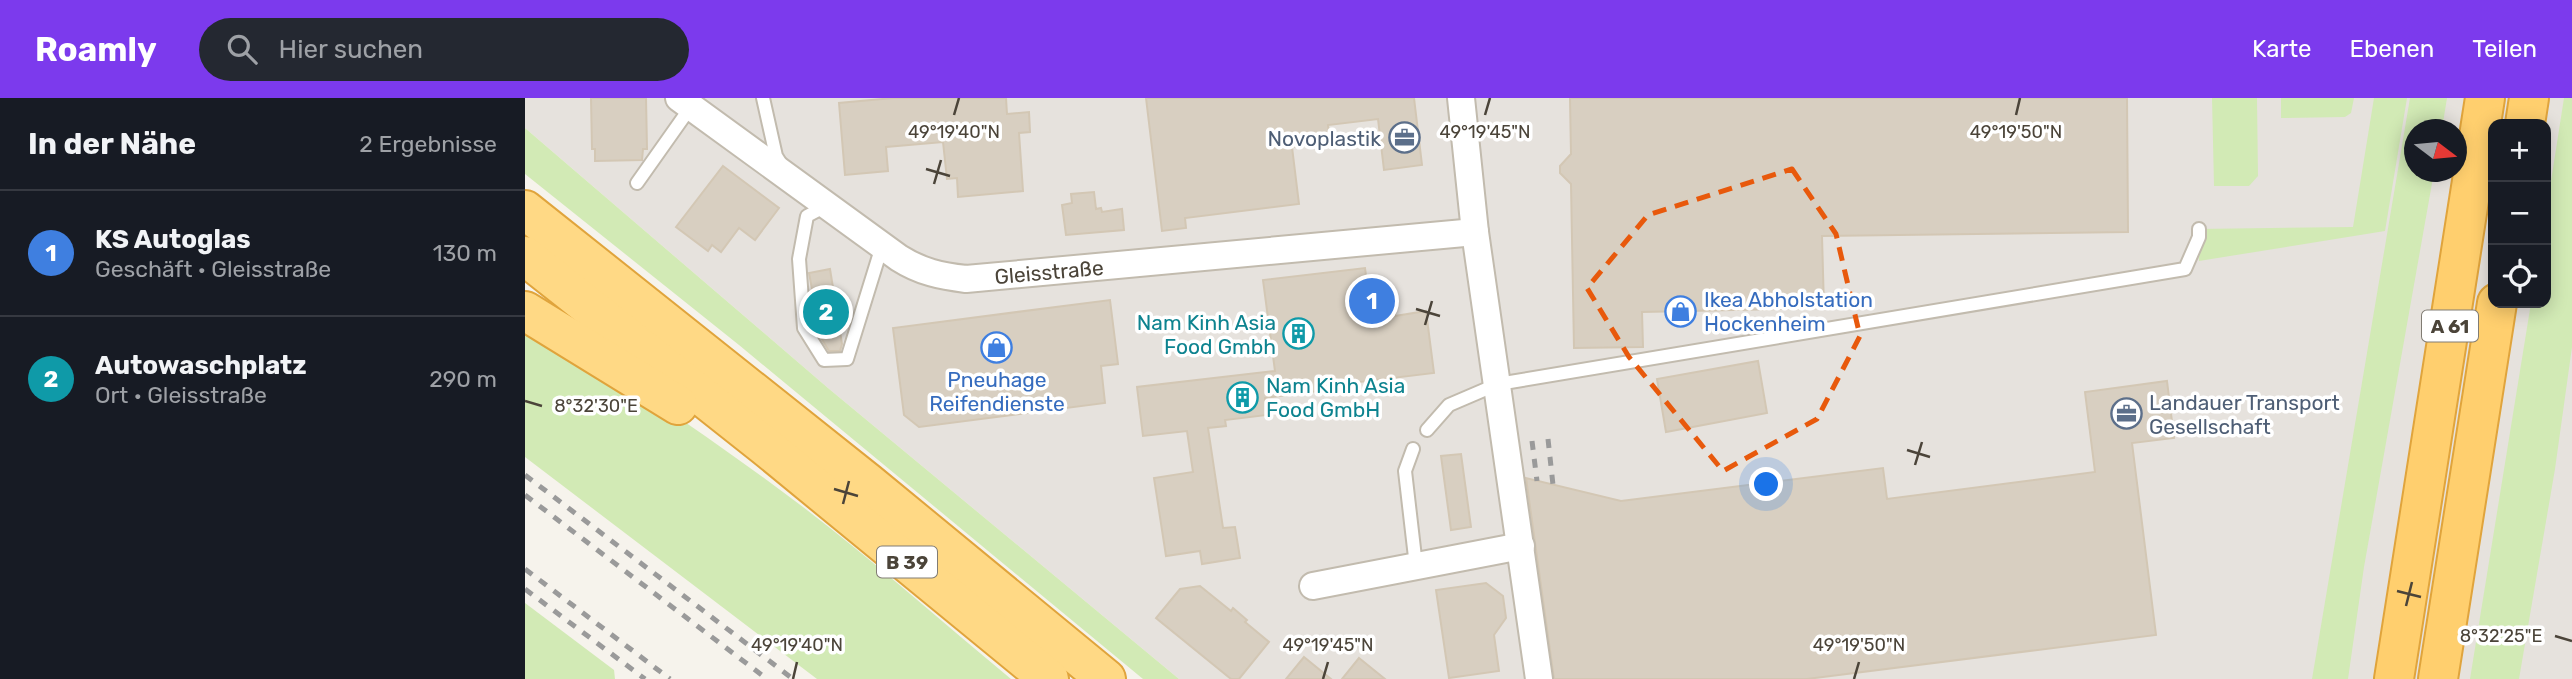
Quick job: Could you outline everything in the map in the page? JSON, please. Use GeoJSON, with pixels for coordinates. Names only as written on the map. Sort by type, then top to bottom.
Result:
{"type":"FeatureCollection","features":[{"type":"Feature","properties":{"kind":"highway","name":"A 61"},"geometry":{"type":"LineString","coordinates":[[2394,679],[2485,98]]}},
{"type":"Feature","properties":{"kind":"highway"},"geometry":{"type":"LineString","coordinates":[[2526,119],[2529,98]]}},
{"type":"Feature","properties":{"kind":"highway","name":"B 39"},"geometry":{"type":"LineString","coordinates":[[525,211],[878,491],[1106,679]]}},
{"type":"Feature","properties":{"kind":"highway","name":"B 39"},"geometry":{"type":"LineString","coordinates":[[525,256],[765,446],[1049,679]]}},
{"type":"Feature","properties":{"kind":"highway","name":"A 61"},"geometry":{"type":"LineString","coordinates":[[2438,679],[2496,308]]}},
{"type":"Feature","properties":{"kind":"highway","name":"B 39"},"geometry":{"type":"LineString","coordinates":[[525,311],[691,414],[765,446]]}},
{"type":"Feature","properties":{"kind":"street"},"geometry":{"type":"LineString","coordinates":[[1461,98],[1475,232],[1539,679]]}},
{"type":"Feature","properties":{"kind":"street","name":"Gleisstraße"},"geometry":{"type":"LineString","coordinates":[[685,103],[882,246],[917,269],[939,276],[966,279],[1475,232]]}},
{"type":"Feature","properties":{"kind":"street"},"geometry":{"type":"LineString","coordinates":[[1313,586],[1521,546]]}},
{"type":"Feature","properties":{"kind":"lane"},"geometry":{"type":"LineString","coordinates":[[763,98],[776,156],[793,182]]}},
{"type":"Feature","properties":{"kind":"lane"},"geometry":{"type":"LineString","coordinates":[[637,183],[685,103]]}},
{"type":"Feature","properties":{"kind":"lane"},"geometry":{"type":"LineString","coordinates":[[826,206],[807,216],[799,259],[804,328],[824,360],[847,359],[882,246]]}},
{"type":"Feature","properties":{"kind":"lane"},"geometry":{"type":"LineString","coordinates":[[1427,430],[1449,405],[1498,384],[2185,269],[2199,237],[2199,229]]}},
{"type":"Feature","properties":{"kind":"lane"},"geometry":{"type":"LineString","coordinates":[[1413,449],[1405,471],[1416,566]]}},
{"type":"Feature","properties":{"kind":"highlighted area"},"geometry":{"type":"Polygon","coordinates":[[[1792,169],[1836,234],[1860,336],[1817,419],[1723,471],[1629,357],[1587,288],[1648,215],[1792,169]]]}},
{"type":"Feature","properties":{"kind":"shaded area"},"geometry":{"type":"Polygon","coordinates":[[[525,98],[2572,98],[2572,679],[1179,679],[828,388],[525,128],[525,98]]]}},
{"type":"Feature","properties":{"kind":"green space"},"geometry":{"type":"Polygon","coordinates":[[[2212,98],[2257,98],[2258,176],[2249,186],[2214,186],[2212,98]]]}},
{"type":"Feature","properties":{"kind":"green space"},"geometry":{"type":"Polygon","coordinates":[[[2281,98],[2354,98],[2351,113],[2345,117],[2281,118],[2281,98]]]}},
{"type":"Feature","properties":{"kind":"green space"},"geometry":{"type":"Polygon","coordinates":[[[2374,98],[2407,98],[2385,231],[2199,261],[2197,229],[2353,227],[2374,98]]]}},
{"type":"Feature","properties":{"kind":"green space"},"geometry":{"type":"Polygon","coordinates":[[[2410,98],[2447,98],[2444,119],[2406,119],[2410,98]]]}},
{"type":"Feature","properties":{"kind":"green space"},"geometry":{"type":"Polygon","coordinates":[[[2564,98],[2572,98],[2572,347],[2555,469],[2519,679],[2470,679],[2530,308],[2551,308],[2551,181],[2564,98]]]}},
{"type":"Feature","properties":{"kind":"green space"},"geometry":{"type":"Polygon","coordinates":[[[525,128],[828,388],[1179,679],[1143,679],[739,345],[525,174],[525,128]]]}},
{"type":"Feature","properties":{"kind":"green space"},"geometry":{"type":"Polygon","coordinates":[[[2404,134],[2404,182],[2432,182],[2364,567],[2348,679],[2312,679],[2404,134]]]}},
{"type":"Feature","properties":{"kind":"green space"},"geometry":{"type":"Polygon","coordinates":[[[525,322],[632,387],[769,482],[856,549],[1011,679],[817,679],[525,457],[525,322]]]}},
{"type":"Feature","properties":{"kind":"green space"},"geometry":{"type":"Polygon","coordinates":[[[525,603],[614,670],[615,679],[525,679],[525,603]]]}},
{"type":"Feature","properties":{"kind":"building"},"geometry":{"type":"Polygon","coordinates":[[[591,98],[646,98],[647,149],[643,149],[642,160],[595,161],[595,149],[592,149],[591,98]]]}},
{"type":"Feature","properties":{"kind":"building"},"geometry":{"type":"Polygon","coordinates":[[[893,98],[1006,98],[1007,114],[1029,112],[1030,132],[1019,133],[1023,191],[958,197],[957,178],[947,179],[943,142],[886,147],[888,171],[845,175],[839,103],[893,98]]]}},
{"type":"Feature","properties":{"kind":"building"},"geometry":{"type":"Polygon","coordinates":[[[1146,98],[1414,98],[1422,165],[1384,170],[1378,119],[1328,125],[1330,142],[1292,147],[1299,204],[1185,218],[1186,228],[1162,231],[1146,98]]]}},
{"type":"Feature","properties":{"kind":"building"},"geometry":{"type":"Polygon","coordinates":[[[1570,98],[2127,98],[2128,232],[1822,236],[1824,308],[1642,312],[1643,347],[1574,348],[1571,184],[1560,173],[1560,166],[1571,154],[1570,98]]]}},
{"type":"Feature","properties":{"kind":"building"},"geometry":{"type":"Polygon","coordinates":[[[723,166],[779,208],[755,240],[739,228],[721,252],[712,245],[708,251],[676,227],[723,166]]]}},
{"type":"Feature","properties":{"kind":"building"},"geometry":{"type":"Polygon","coordinates":[[[1094,192],[1096,209],[1101,208],[1102,212],[1122,209],[1124,230],[1066,235],[1062,205],[1072,203],[1071,194],[1094,192]]]}},
{"type":"Feature","properties":{"kind":"building"},"geometry":{"type":"Polygon","coordinates":[[[1365,268],[1367,283],[1380,282],[1383,304],[1393,303],[1395,316],[1426,311],[1434,373],[1334,385],[1335,389],[1265,398],[1267,415],[1225,420],[1226,426],[1208,428],[1223,528],[1235,527],[1240,558],[1202,564],[1200,551],[1166,556],[1154,478],[1193,472],[1187,431],[1143,436],[1137,387],[1275,371],[1263,280],[1365,268]]]}},
{"type":"Feature","properties":{"kind":"building"},"geometry":{"type":"Polygon","coordinates":[[[830,269],[842,344],[840,351],[829,351],[821,338],[809,273],[830,269]]]}},
{"type":"Feature","properties":{"kind":"building","name":"Pneuhage Reifendienste"},"geometry":{"type":"Polygon","coordinates":[[[1110,300],[1118,364],[1101,366],[1105,403],[919,427],[904,415],[893,328],[1110,300]]]}},
{"type":"Feature","properties":{"kind":"building"},"geometry":{"type":"Polygon","coordinates":[[[1758,361],[1767,413],[1666,432],[1657,379],[1758,361]]]}},
{"type":"Feature","properties":{"kind":"building"},"geometry":{"type":"Polygon","coordinates":[[[2167,381],[2174,438],[2132,443],[2156,635],[1807,679],[1554,679],[1526,478],[1621,501],[1883,468],[1887,499],[2095,472],[2085,392],[2167,381]]]}},
{"type":"Feature","properties":{"kind":"building"},"geometry":{"type":"Polygon","coordinates":[[[1461,454],[1471,527],[1451,530],[1441,456],[1461,454]]]}},
{"type":"Feature","properties":{"kind":"building"},"geometry":{"type":"Polygon","coordinates":[[[1486,583],[1503,596],[1506,618],[1494,635],[1499,671],[1449,678],[1436,590],[1486,583]]]}},
{"type":"Feature","properties":{"kind":"building"},"geometry":{"type":"Polygon","coordinates":[[[1200,586],[1231,611],[1233,608],[1269,642],[1239,679],[1231,679],[1156,618],[1180,589],[1200,586]]]}},
{"type":"Feature","properties":{"kind":"building"},"geometry":{"type":"Polygon","coordinates":[[[1304,657],[1331,679],[1286,679],[1304,657]]]}},
{"type":"Feature","properties":{"kind":"building"},"geometry":{"type":"Polygon","coordinates":[[[1359,658],[1385,679],[1342,679],[1359,658]]]}},
{"type":"Feature","properties":{"kind":"railway"},"geometry":{"type":"LineString","coordinates":[[1548,439],[1553,485]]}},
{"type":"Feature","properties":{"kind":"railway"},"geometry":{"type":"LineString","coordinates":[[1532,441],[1537,481]]}},
{"type":"Feature","properties":{"kind":"railway"},"geometry":{"type":"LineString","coordinates":[[525,475],[793,679]]}},
{"type":"Feature","properties":{"kind":"railway"},"geometry":{"type":"LineString","coordinates":[[525,495],[767,679]]}},
{"type":"Feature","properties":{"kind":"railway"},"geometry":{"type":"LineString","coordinates":[[525,569],[670,679]]}},
{"type":"Feature","properties":{"kind":"railway"},"geometry":{"type":"LineString","coordinates":[[525,589],[645,679]]}},
{"type":"Feature","properties":{"kind":"place","name":"Novoplastik"},"geometry":{"type":"Point","coordinates":[1404,138]}},
{"type":"Feature","properties":{"kind":"place","name":"KS Autoglas"},"geometry":{"type":"Point","coordinates":[1372,301]}},
{"type":"Feature","properties":{"kind":"place","name":"Ikea Abholstation Hockenheim"},"geometry":{"type":"Point","coordinates":[1681,311]}},
{"type":"Feature","properties":{"kind":"place","name":"Autowaschplatz"},"geometry":{"type":"Point","coordinates":[826,312]}},
{"type":"Feature","properties":{"kind":"place","name":"Nam Kinh Asia Food Gmbh"},"geometry":{"type":"Point","coordinates":[1299,334]}},
{"type":"Feature","properties":{"kind":"place","name":"Pneuhage Reifendienste"},"geometry":{"type":"Point","coordinates":[997,347]}},
{"type":"Feature","properties":{"kind":"place","name":"Nam Kinh Asia Food GmbH"},"geometry":{"type":"Point","coordinates":[1243,397]}},
{"type":"Feature","properties":{"kind":"place","name":"Landauer Transport Gesellschaft"},"geometry":{"type":"Point","coordinates":[2126,414]}}]}
